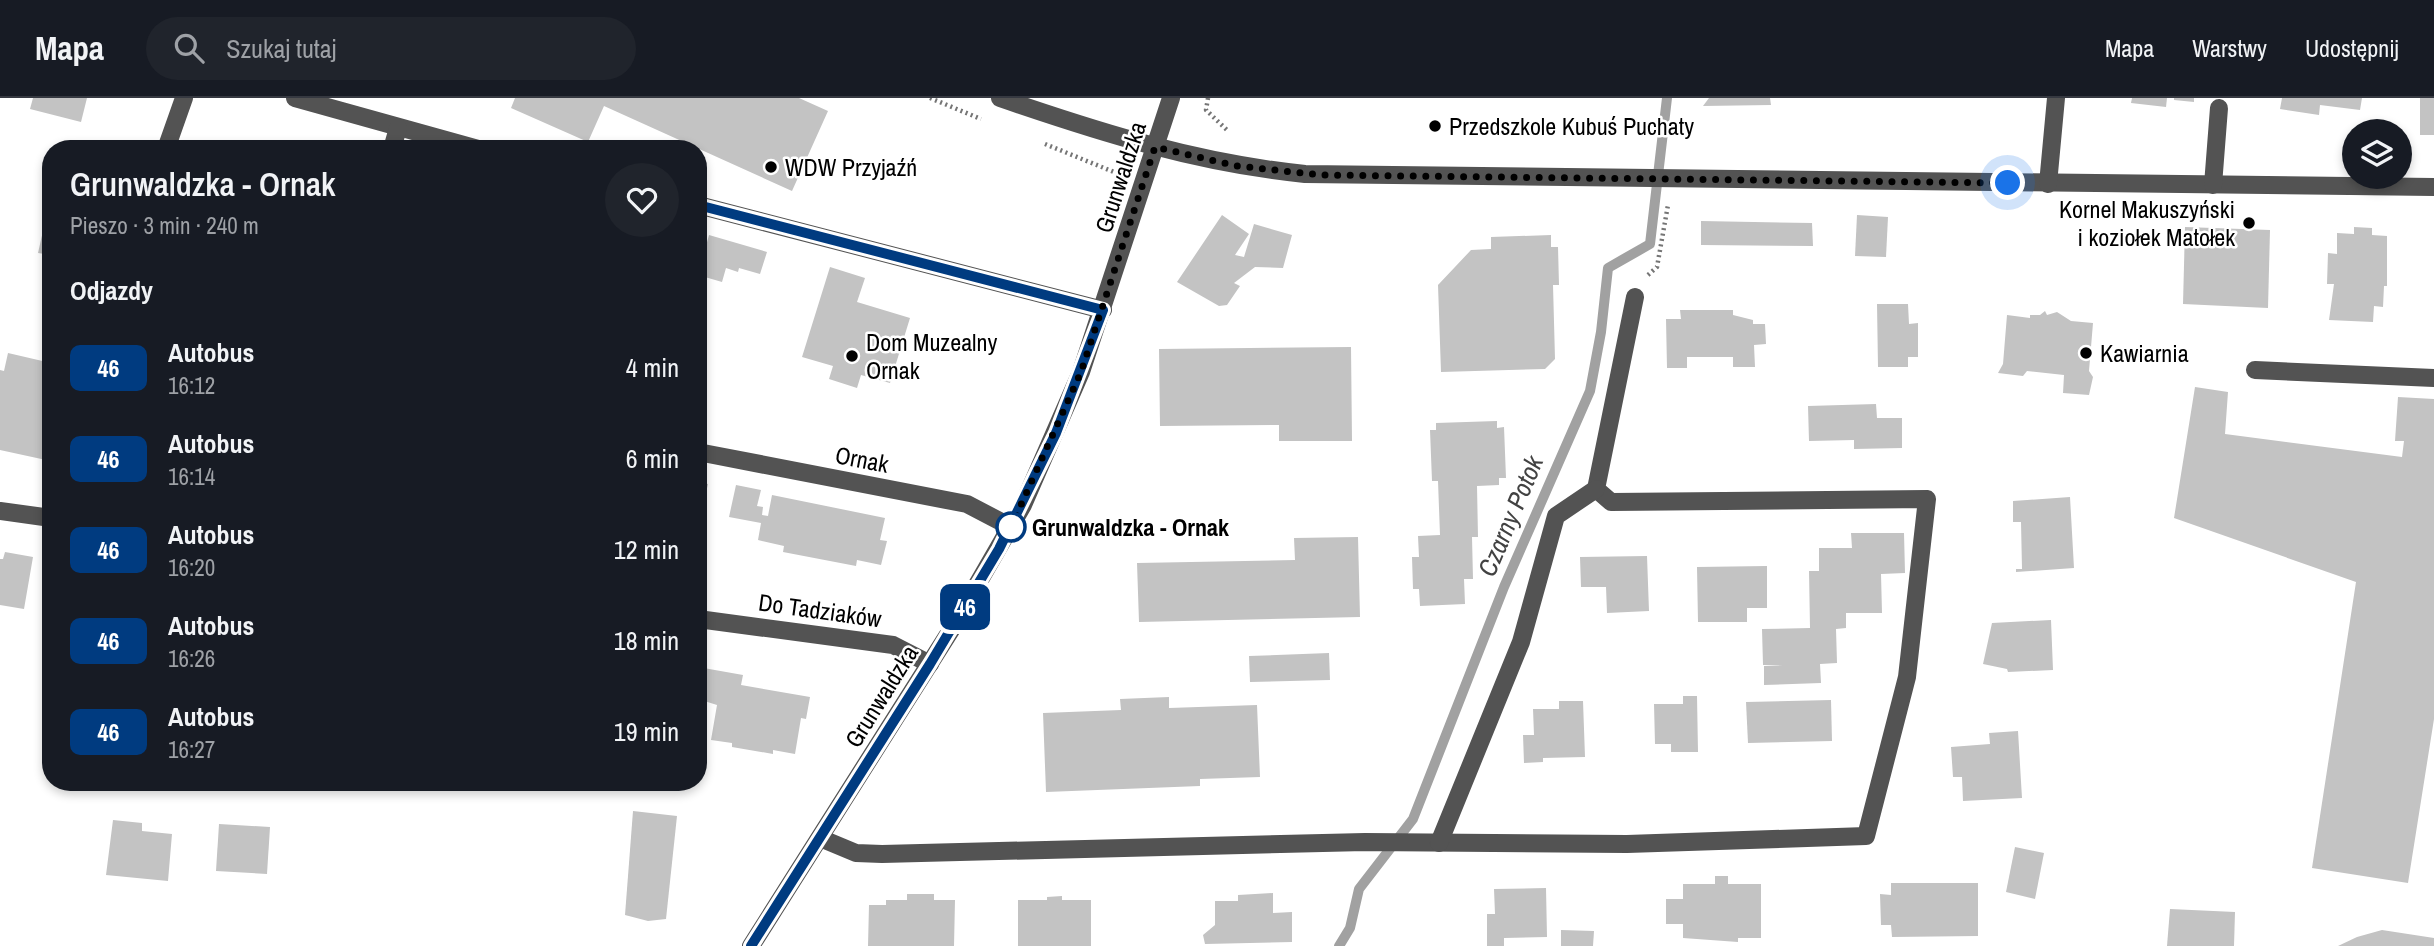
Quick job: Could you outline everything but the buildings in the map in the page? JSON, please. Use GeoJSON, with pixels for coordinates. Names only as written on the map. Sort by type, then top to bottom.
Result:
{"type":"FeatureCollection","features":[{"type":"Feature","properties":{"kind":"street"},"geometry":{"type":"LineString","coordinates":[[169,140],[184,98]]}},
{"type":"Feature","properties":{"kind":"street"},"geometry":{"type":"LineString","coordinates":[[295,98],[444,140]]}},
{"type":"Feature","properties":{"kind":"street"},"geometry":{"type":"LineString","coordinates":[[1000,98],[1120,139],[1228,164],[1305,174],[1637,180],[2434,187]]}},
{"type":"Feature","properties":{"kind":"street","name":"Grunwaldzka"},"geometry":{"type":"LineString","coordinates":[[751,946],[930,664],[1011,527],[1065,413],[1103,310],[1171,98]]}},
{"type":"Feature","properties":{"kind":"street"},"geometry":{"type":"LineString","coordinates":[[2048,184],[2056,98]]}},
{"type":"Feature","properties":{"kind":"street"},"geometry":{"type":"LineString","coordinates":[[2213,185],[2219,108]]}},
{"type":"Feature","properties":{"kind":"street"},"geometry":{"type":"LineString","coordinates":[[395,140],[398,128]]}},
{"type":"Feature","properties":{"kind":"street"},"geometry":{"type":"LineString","coordinates":[[707,207],[1103,310]]}},
{"type":"Feature","properties":{"kind":"street"},"geometry":{"type":"LineString","coordinates":[[1439,843],[1521,642],[1556,516],[1596,489],[1635,297]]}},
{"type":"Feature","properties":{"kind":"street"},"geometry":{"type":"LineString","coordinates":[[2255,370],[2434,378]]}},
{"type":"Feature","properties":{"kind":"street","name":"Ornak"},"geometry":{"type":"LineString","coordinates":[[707,454],[967,504],[1011,527]]}},
{"type":"Feature","properties":{"kind":"street"},"geometry":{"type":"LineString","coordinates":[[820,838],[856,853],[882,854],[1365,842],[1626,844],[1866,836],[1907,677],[1927,499],[1611,502],[1596,489]]}},
{"type":"Feature","properties":{"kind":"street"},"geometry":{"type":"LineString","coordinates":[[0,511],[42,517]]}},
{"type":"Feature","properties":{"kind":"street","name":"Do Tadziaków"},"geometry":{"type":"LineString","coordinates":[[707,620],[892,645],[930,664]]}},
{"type":"Feature","properties":{"kind":"path"},"geometry":{"type":"LineString","coordinates":[[1208,98],[1206,110],[1227,131]]}},
{"type":"Feature","properties":{"kind":"path"},"geometry":{"type":"LineString","coordinates":[[1644,279],[1657,267],[1668,205]]}},
{"type":"Feature","properties":{"kind":"waterway","name":"Czarny Potok"},"geometry":{"type":"LineString","coordinates":[[1339,946],[1350,928],[1359,889],[1413,819],[1504,587],[1590,391],[1601,332],[1608,268],[1650,244],[1667,98]]}},
{"type":"Feature","properties":{"kind":"bus line","name":"46"},"geometry":{"type":"LineString","coordinates":[[707,207],[1103,310],[1056,433],[1023,505],[999,549],[930,664],[751,946]]}},
{"type":"Feature","properties":{"kind":"place","name":"Przedszkole Kubuś Puchaty"},"geometry":{"type":"Point","coordinates":[1435,126]}},
{"type":"Feature","properties":{"kind":"place","name":"WDW Przyjaźń"},"geometry":{"type":"Point","coordinates":[771,167]}},
{"type":"Feature","properties":{"kind":"place","name":"Kornel Makuszyński i koziołek Matołek"},"geometry":{"type":"Point","coordinates":[2249,223]}},
{"type":"Feature","properties":{"kind":"place","name":"Kawiarnia"},"geometry":{"type":"Point","coordinates":[2086,353]}},
{"type":"Feature","properties":{"kind":"place","name":"Dom Muzealny Ornak"},"geometry":{"type":"Point","coordinates":[852,356]}},
{"type":"Feature","properties":{"kind":"place","name":"Grunwaldzka - Ornak"},"geometry":{"type":"Point","coordinates":[1011,527]}},
{"type":"Feature","properties":{"kind":"route"},"geometry":{"type":"LineString","coordinates":[[1011,527],[1048,452],[1081,372],[1155,147],[1237,166],[1321,175],[2008,183]]}}]}
